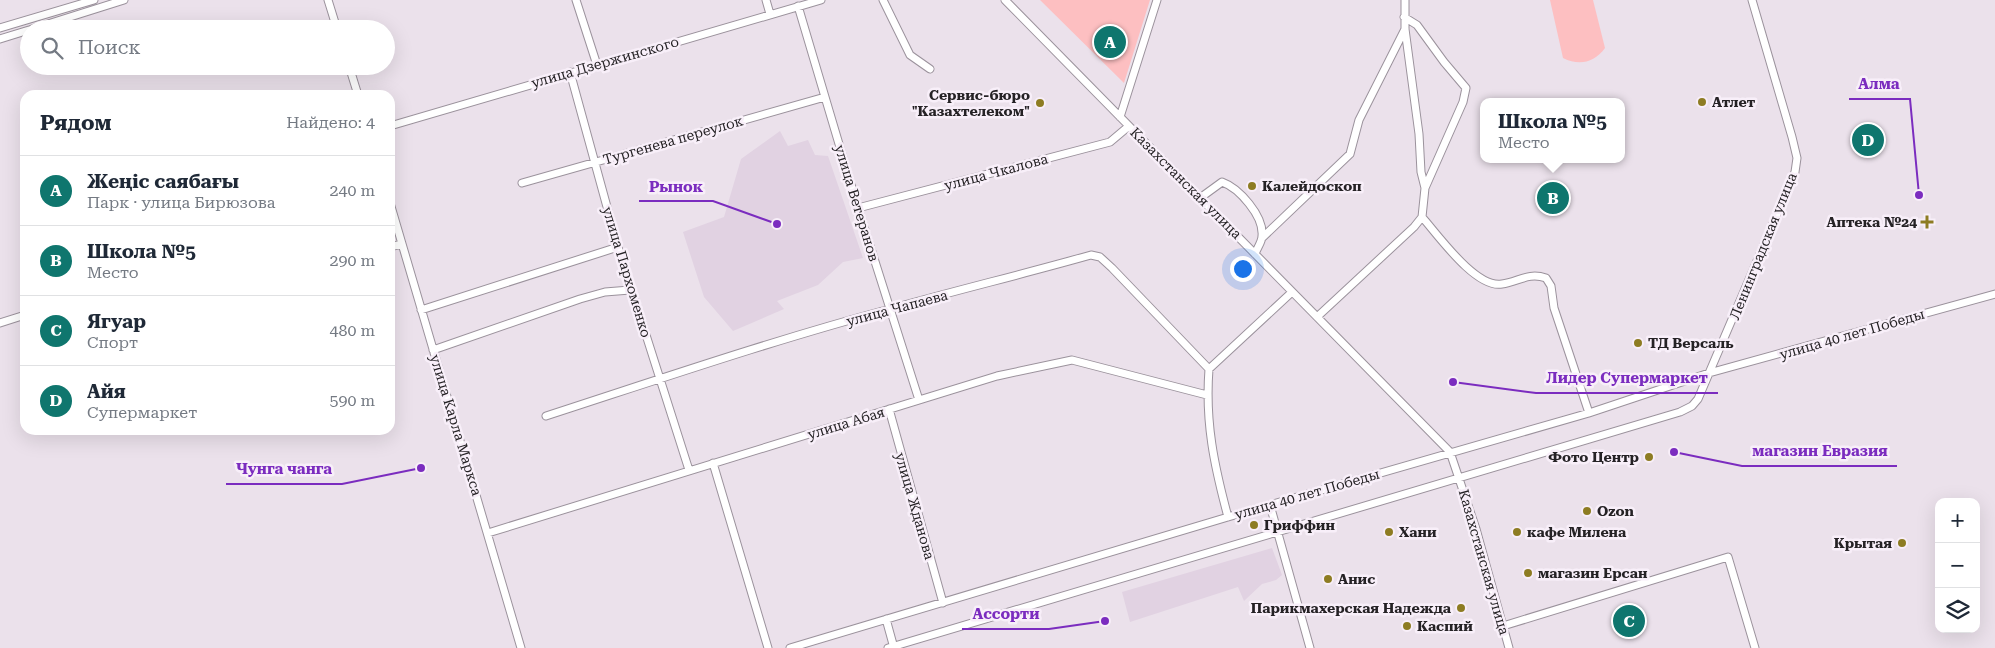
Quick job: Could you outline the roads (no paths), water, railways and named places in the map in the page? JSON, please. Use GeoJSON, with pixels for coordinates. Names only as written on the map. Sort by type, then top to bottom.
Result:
{"type":"FeatureCollection","features":[{"type":"Feature","properties":{"kind":"street"},"geometry":{"type":"LineString","coordinates":[[27,20],[94,0]]}},
{"type":"Feature","properties":{"kind":"street"},"geometry":{"type":"LineString","coordinates":[[61,20],[124,0]]}},
{"type":"Feature","properties":{"kind":"street"},"geometry":{"type":"LineString","coordinates":[[328,0],[334,20]]}},
{"type":"Feature","properties":{"kind":"street"},"geometry":{"type":"LineString","coordinates":[[576,0],[597,65]]}},
{"type":"Feature","properties":{"kind":"street"},"geometry":{"type":"LineString","coordinates":[[766,0],[770,14]]}},
{"type":"Feature","properties":{"kind":"street","name":"улица Дзержинского"},"geometry":{"type":"LineString","coordinates":[[395,124],[821,0]]}},
{"type":"Feature","properties":{"kind":"street"},"geometry":{"type":"LineString","coordinates":[[883,0],[910,55],[930,69]]}},
{"type":"Feature","properties":{"kind":"street","name":"Казахстанская улица"},"geometry":{"type":"LineString","coordinates":[[1005,0],[1450,452],[1459,476],[1509,648]]}},
{"type":"Feature","properties":{"kind":"street"},"geometry":{"type":"LineString","coordinates":[[1120,117],[1157,0]]}},
{"type":"Feature","properties":{"kind":"street"},"geometry":{"type":"LineString","coordinates":[[1405,0],[1404,29],[1419,134],[1421,172],[1425,188]]}},
{"type":"Feature","properties":{"kind":"street","name":"Ленинградская улица"},"geometry":{"type":"LineString","coordinates":[[1709,373],[1790,186],[1797,158],[1752,0]]}},
{"type":"Feature","properties":{"kind":"street","name":"улица Ветеранов"},"geometry":{"type":"LineString","coordinates":[[798,6],[858,208],[919,400]]}},
{"type":"Feature","properties":{"kind":"street"},"geometry":{"type":"LineString","coordinates":[[1317,317],[1422,217],[1425,188],[1464,102],[1466,88],[1417,25],[1404,17]]}},
{"type":"Feature","properties":{"kind":"street"},"geometry":{"type":"LineString","coordinates":[[0,28],[20,22]]}},
{"type":"Feature","properties":{"kind":"street"},"geometry":{"type":"LineString","coordinates":[[1255,254],[1262,238],[1350,154],[1359,120],[1404,29]]}},
{"type":"Feature","properties":{"kind":"street"},"geometry":{"type":"LineString","coordinates":[[0,39],[20,33]]}},
{"type":"Feature","properties":{"kind":"street","name":"улица Пархоменко"},"geometry":{"type":"LineString","coordinates":[[570,72],[630,290],[689,470]]}},
{"type":"Feature","properties":{"kind":"street"},"geometry":{"type":"LineString","coordinates":[[352,75],[356,90]]}},
{"type":"Feature","properties":{"kind":"street","name":"Тургенева переулок"},"geometry":{"type":"LineString","coordinates":[[522,183],[825,97]]}},
{"type":"Feature","properties":{"kind":"street","name":"улица Чкалова"},"geometry":{"type":"LineString","coordinates":[[858,208],[1110,142],[1129,126]]}},
{"type":"Feature","properties":{"kind":"street"},"geometry":{"type":"LineString","coordinates":[[1200,198],[1216,184],[1222,182],[1228,184],[1254,212],[1262,226],[1262,238]]}},
{"type":"Feature","properties":{"kind":"street"},"geometry":{"type":"LineString","coordinates":[[1422,217],[1472,272],[1487,283],[1499,285],[1525,276],[1546,278],[1551,286],[1554,308],[1589,413]]}},
{"type":"Feature","properties":{"kind":"street","name":"улица Карла Маркса"},"geometry":{"type":"LineString","coordinates":[[395,220],[521,648]]}},
{"type":"Feature","properties":{"kind":"street"},"geometry":{"type":"LineString","coordinates":[[395,246],[402,244]]}},
{"type":"Feature","properties":{"kind":"street"},"geometry":{"type":"LineString","coordinates":[[421,310],[618,247]]}},
{"type":"Feature","properties":{"kind":"street","name":"улица Чапаева"},"geometry":{"type":"LineString","coordinates":[[546,416],[660,378],[890,309],[997,282],[1091,255],[1100,257],[1112,268],[1209,369]]}},
{"type":"Feature","properties":{"kind":"street"},"geometry":{"type":"LineString","coordinates":[[433,350],[580,299],[605,292],[630,290]]}},
{"type":"Feature","properties":{"kind":"street"},"geometry":{"type":"LineString","coordinates":[[1228,516],[1212,448],[1207,395],[1209,369],[1292,292]]}},
{"type":"Feature","properties":{"kind":"street","name":"улица 40 лет Победы"},"geometry":{"type":"LineString","coordinates":[[790,648],[1228,516],[1589,413],[1709,373],[1995,294]]}},
{"type":"Feature","properties":{"kind":"street"},"geometry":{"type":"LineString","coordinates":[[0,323],[20,317]]}},
{"type":"Feature","properties":{"kind":"street","name":"улица Абая"},"geometry":{"type":"LineString","coordinates":[[488,533],[997,376],[1072,360],[1207,395]]}},
{"type":"Feature","properties":{"kind":"street","name":"улица 40 лет Победы"},"geometry":{"type":"LineString","coordinates":[[892,647],[1459,476],[1680,412],[1692,406],[1698,399],[1709,373]]}},
{"type":"Feature","properties":{"kind":"street","name":"улица Жданова"},"geometry":{"type":"LineString","coordinates":[[889,409],[943,602]]}},
{"type":"Feature","properties":{"kind":"street"},"geometry":{"type":"LineString","coordinates":[[713,463],[768,648]]}},
{"type":"Feature","properties":{"kind":"street"},"geometry":{"type":"LineString","coordinates":[[1270,505],[1310,648]]}},
{"type":"Feature","properties":{"kind":"street"},"geometry":{"type":"LineString","coordinates":[[1504,626],[1728,557],[1755,648]]}},
{"type":"Feature","properties":{"kind":"street"},"geometry":{"type":"LineString","coordinates":[[886,620],[892,647]]}},
{"type":"Feature","properties":{"kind":"place","name":"Жеңіс саябағы"},"geometry":{"type":"Point","coordinates":[1110,42]}},
{"type":"Feature","properties":{"kind":"place","name":"Атлет"},"geometry":{"type":"Point","coordinates":[1702,102]}},
{"type":"Feature","properties":{"kind":"place","name":"Сервис-бюро \"Казахтелеком\""},"geometry":{"type":"Point","coordinates":[1040,103]}},
{"type":"Feature","properties":{"kind":"place","name":"Айя"},"geometry":{"type":"Point","coordinates":[1868,140]}},
{"type":"Feature","properties":{"kind":"place","name":"Калейдоскоп"},"geometry":{"type":"Point","coordinates":[1252,186]}},
{"type":"Feature","properties":{"kind":"place","name":"Алма"},"geometry":{"type":"Point","coordinates":[1919,195]}},
{"type":"Feature","properties":{"kind":"place","name":"Школа №5"},"geometry":{"type":"Point","coordinates":[1553,198]}},
{"type":"Feature","properties":{"kind":"place","name":"Аптека №24"},"geometry":{"type":"Point","coordinates":[1927,222]}},
{"type":"Feature","properties":{"kind":"place","name":"Рынок"},"geometry":{"type":"Point","coordinates":[777,224]}},
{"type":"Feature","properties":{"kind":"place","name":"ТД Версаль"},"geometry":{"type":"Point","coordinates":[1638,343]}},
{"type":"Feature","properties":{"kind":"place","name":"Лидер Супермаркет"},"geometry":{"type":"Point","coordinates":[1453,382]}},
{"type":"Feature","properties":{"kind":"place","name":"магазин Евразия"},"geometry":{"type":"Point","coordinates":[1674,452]}},
{"type":"Feature","properties":{"kind":"place","name":"Фото Центр"},"geometry":{"type":"Point","coordinates":[1649,457]}},
{"type":"Feature","properties":{"kind":"place","name":"Чунга чанга"},"geometry":{"type":"Point","coordinates":[421,468]}},
{"type":"Feature","properties":{"kind":"place","name":"Ozon"},"geometry":{"type":"Point","coordinates":[1587,511]}},
{"type":"Feature","properties":{"kind":"place","name":"Гриффин"},"geometry":{"type":"Point","coordinates":[1254,525]}},
{"type":"Feature","properties":{"kind":"place","name":"Хани"},"geometry":{"type":"Point","coordinates":[1389,532]}},
{"type":"Feature","properties":{"kind":"place","name":"кафе Милена"},"geometry":{"type":"Point","coordinates":[1517,532]}},
{"type":"Feature","properties":{"kind":"place","name":"Крытая"},"geometry":{"type":"Point","coordinates":[1902,543]}},
{"type":"Feature","properties":{"kind":"place","name":"магазин Ерсан"},"geometry":{"type":"Point","coordinates":[1528,573]}},
{"type":"Feature","properties":{"kind":"place","name":"Анис"},"geometry":{"type":"Point","coordinates":[1328,579]}},
{"type":"Feature","properties":{"kind":"place","name":"Парикмахерская Надежда"},"geometry":{"type":"Point","coordinates":[1461,608]}},
{"type":"Feature","properties":{"kind":"place","name":"Ассорти"},"geometry":{"type":"Point","coordinates":[1105,621]}},
{"type":"Feature","properties":{"kind":"place","name":"Ягуар"},"geometry":{"type":"Point","coordinates":[1629,621]}},
{"type":"Feature","properties":{"kind":"place","name":"Каспий"},"geometry":{"type":"Point","coordinates":[1407,626]}}]}
